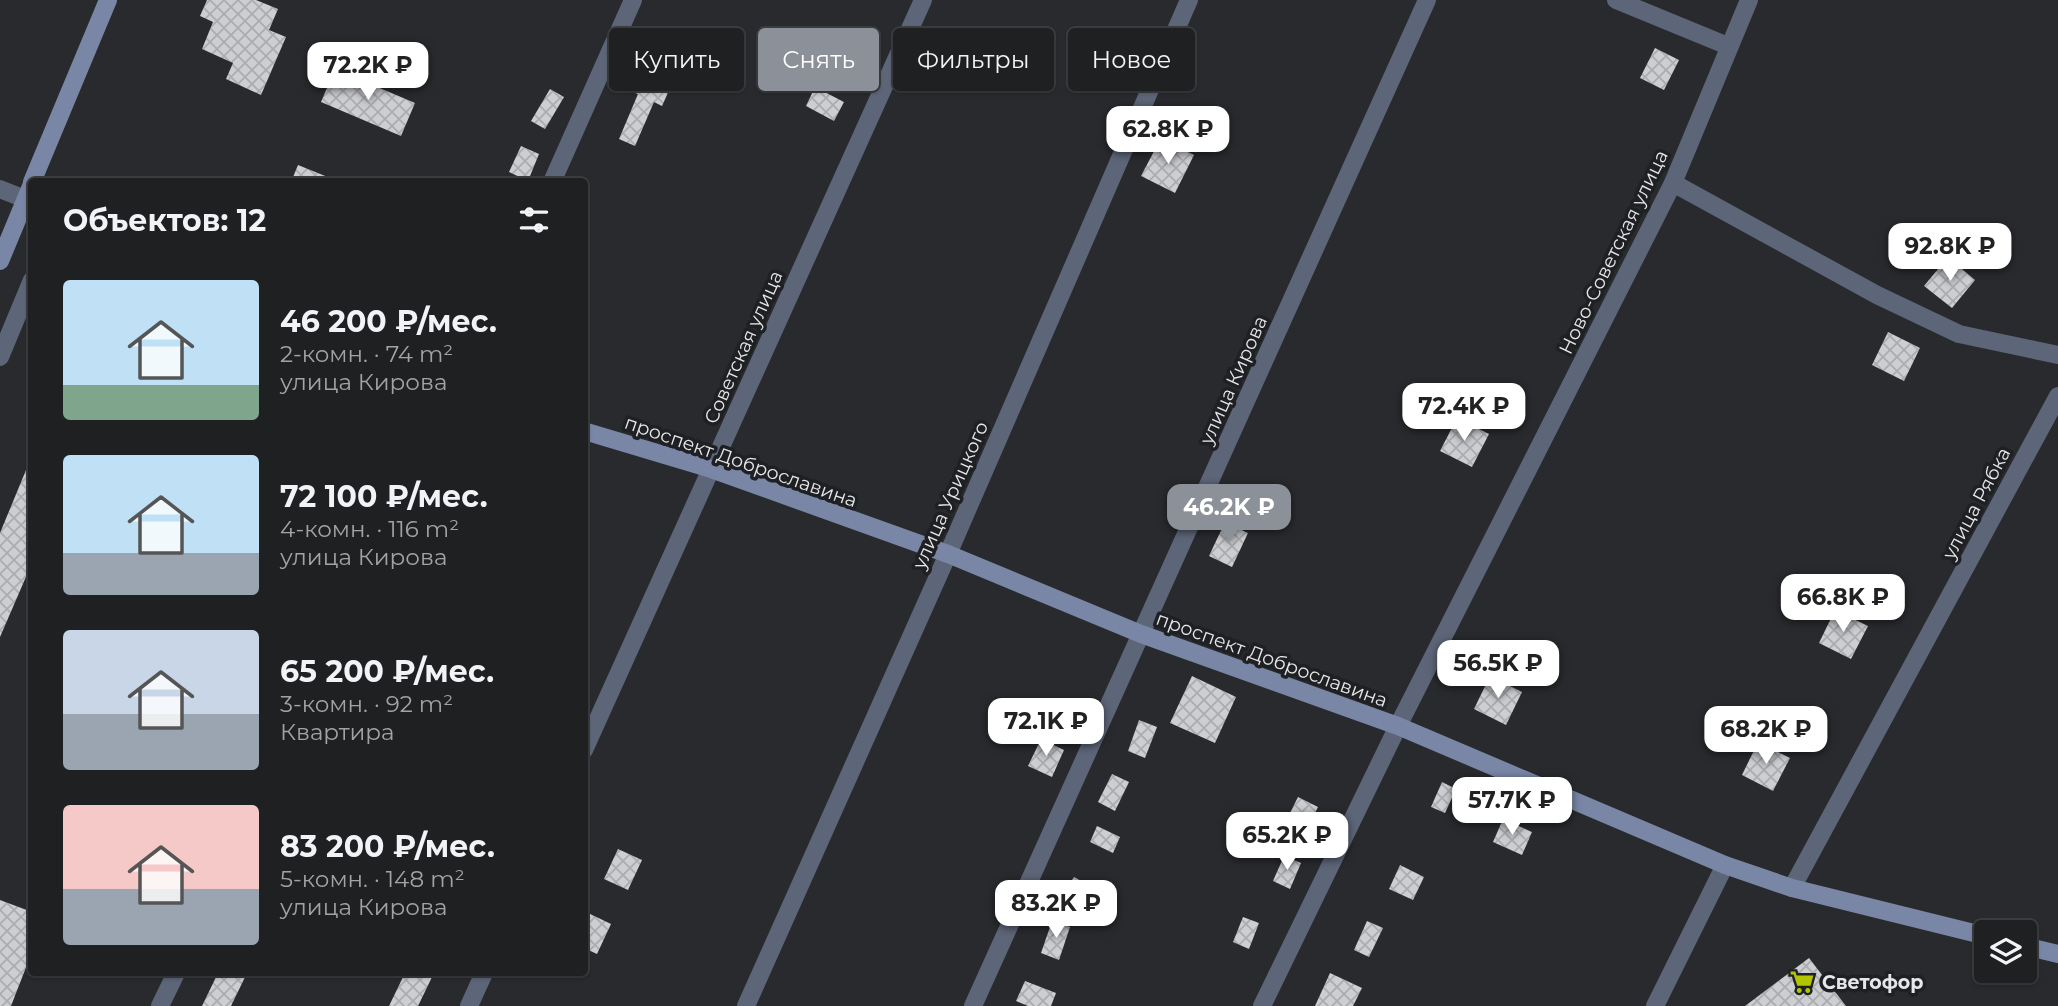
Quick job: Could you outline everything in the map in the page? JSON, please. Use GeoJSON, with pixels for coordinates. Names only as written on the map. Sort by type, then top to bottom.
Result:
{"type":"FeatureCollection","features":[{"type":"Feature","properties":{"kind":"street"},"geometry":{"type":"LineString","coordinates":[[36,178],[108,0]]}},
{"type":"Feature","properties":{"kind":"street"},"geometry":{"type":"LineString","coordinates":[[554,178],[633,0]]}},
{"type":"Feature","properties":{"kind":"street","name":"Советская улица"},"geometry":{"type":"LineString","coordinates":[[588,741],[923,0]]}},
{"type":"Feature","properties":{"kind":"street","name":"улица Урицкого"},"geometry":{"type":"LineString","coordinates":[[746,1006],[948,554],[1189,0]]}},
{"type":"Feature","properties":{"kind":"street","name":"улица Кирова"},"geometry":{"type":"LineString","coordinates":[[973,1006],[1427,0]]}},
{"type":"Feature","properties":{"kind":"street"},"geometry":{"type":"LineString","coordinates":[[1616,0],[1728,47]]}},
{"type":"Feature","properties":{"kind":"street","name":"Ново-Советская улица"},"geometry":{"type":"LineString","coordinates":[[1262,1006],[1398,726],[1673,183],[1749,0]]}},
{"type":"Feature","properties":{"kind":"street"},"geometry":{"type":"LineString","coordinates":[[1673,183],[1877,295],[1959,334],[2058,355]]}},
{"type":"Feature","properties":{"kind":"street"},"geometry":{"type":"LineString","coordinates":[[0,188],[28,192]]}},
{"type":"Feature","properties":{"kind":"street"},"geometry":{"type":"LineString","coordinates":[[0,261],[28,197]]}},
{"type":"Feature","properties":{"kind":"street"},"geometry":{"type":"LineString","coordinates":[[0,357],[28,290]]}},
{"type":"Feature","properties":{"kind":"street","name":"улица Рябка"},"geometry":{"type":"LineString","coordinates":[[1792,888],[2058,396]]}},
{"type":"Feature","properties":{"kind":"street","name":"проспект Доброславина"},"geometry":{"type":"LineString","coordinates":[[588,431],[711,469],[948,554],[1141,634],[1398,726],[1726,865],[1792,888],[1974,933]]}},
{"type":"Feature","properties":{"kind":"street"},"geometry":{"type":"LineString","coordinates":[[1655,1006],[1726,865]]}},
{"type":"Feature","properties":{"kind":"street"},"geometry":{"type":"LineString","coordinates":[[2037,949],[2058,954]]}},
{"type":"Feature","properties":{"kind":"street"},"geometry":{"type":"LineString","coordinates":[[160,1006],[175,976]]}},
{"type":"Feature","properties":{"kind":"street"},"geometry":{"type":"LineString","coordinates":[[469,1006],[483,976]]}},
{"type":"Feature","properties":{"kind":"building"},"geometry":{"type":"Polygon","coordinates":[[[207,0],[256,0],[278,9],[269,30],[286,37],[261,95],[226,79],[233,63],[202,49],[213,22],[200,16],[207,0]]]}},
{"type":"Feature","properties":{"kind":"building"},"geometry":{"type":"Polygon","coordinates":[[[1655,48],[1679,60],[1664,90],[1640,78],[1655,48]]]}},
{"type":"Feature","properties":{"kind":"building"},"geometry":{"type":"Polygon","coordinates":[[[335,69],[415,103],[401,136],[321,102],[335,69]]]}},
{"type":"Feature","properties":{"kind":"building"},"geometry":{"type":"Polygon","coordinates":[[[550,89],[564,97],[545,129],[531,121],[550,89]]]}},
{"type":"Feature","properties":{"kind":"building"},"geometry":{"type":"Polygon","coordinates":[[[630,91],[669,91],[662,106],[654,102],[635,146],[619,139],[638,94],[630,91]]]}},
{"type":"Feature","properties":{"kind":"building"},"geometry":{"type":"Polygon","coordinates":[[[813,91],[823,91],[844,102],[834,121],[806,106],[813,91]]]}},
{"type":"Feature","properties":{"kind":"building"},"geometry":{"type":"Polygon","coordinates":[[[1161,138],[1194,155],[1175,193],[1141,176],[1161,138]]]}},
{"type":"Feature","properties":{"kind":"building"},"geometry":{"type":"Polygon","coordinates":[[[521,146],[539,154],[529,178],[522,178],[509,172],[521,146]]]}},
{"type":"Feature","properties":{"kind":"building"},"geometry":{"type":"Polygon","coordinates":[[[298,165],[330,178],[293,178],[298,165]]]}},
{"type":"Feature","properties":{"kind":"building"},"geometry":{"type":"Polygon","coordinates":[[[1948,257],[1975,280],[1952,308],[1924,286],[1948,257]]]}},
{"type":"Feature","properties":{"kind":"building"},"geometry":{"type":"Polygon","coordinates":[[[1888,332],[1920,348],[1904,381],[1872,365],[1888,332]]]}},
{"type":"Feature","properties":{"kind":"building"},"geometry":{"type":"Polygon","coordinates":[[[1457,418],[1489,434],[1472,467],[1440,451],[1457,418]]]}},
{"type":"Feature","properties":{"kind":"building"},"geometry":{"type":"Polygon","coordinates":[[[28,465],[28,572],[0,637],[0,533],[28,465]]]}},
{"type":"Feature","properties":{"kind":"building"},"geometry":{"type":"Polygon","coordinates":[[[1225,522],[1248,533],[1232,567],[1209,556],[1225,522]]]}},
{"type":"Feature","properties":{"kind":"building"},"geometry":{"type":"Polygon","coordinates":[[[1835,610],[1868,626],[1851,659],[1819,643],[1835,610]]]}},
{"type":"Feature","properties":{"kind":"building"},"geometry":{"type":"Polygon","coordinates":[[[1192,676],[1236,697],[1215,743],[1170,723],[1192,676]]]}},
{"type":"Feature","properties":{"kind":"building"},"geometry":{"type":"Polygon","coordinates":[[[1490,676],[1522,692],[1506,725],[1474,709],[1490,676]]]}},
{"type":"Feature","properties":{"kind":"building"},"geometry":{"type":"Polygon","coordinates":[[[1139,720],[1157,727],[1145,758],[1128,751],[1139,720]]]}},
{"type":"Feature","properties":{"kind":"building"},"geometry":{"type":"Polygon","coordinates":[[[1041,739],[1064,750],[1052,777],[1028,766],[1041,739]]]}},
{"type":"Feature","properties":{"kind":"building"},"geometry":{"type":"Polygon","coordinates":[[[1758,742],[1790,758],[1773,791],[1742,775],[1758,742]]]}},
{"type":"Feature","properties":{"kind":"building"},"geometry":{"type":"Polygon","coordinates":[[[1112,774],[1129,782],[1115,811],[1098,802],[1112,774]]]}},
{"type":"Feature","properties":{"kind":"building"},"geometry":{"type":"Polygon","coordinates":[[[1442,782],[1456,789],[1445,813],[1431,807],[1442,782]]]}},
{"type":"Feature","properties":{"kind":"building"},"geometry":{"type":"Polygon","coordinates":[[[1298,797],[1318,807],[1305,833],[1285,823],[1298,797]]]}},
{"type":"Feature","properties":{"kind":"building"},"geometry":{"type":"Polygon","coordinates":[[[1503,819],[1532,832],[1522,855],[1493,842],[1503,819]]]}},
{"type":"Feature","properties":{"kind":"building"},"geometry":{"type":"Polygon","coordinates":[[[1097,826],[1120,837],[1113,853],[1090,842],[1097,826]]]}},
{"type":"Feature","properties":{"kind":"building"},"geometry":{"type":"Polygon","coordinates":[[[618,849],[642,860],[628,890],[604,879],[618,849]]]}},
{"type":"Feature","properties":{"kind":"building"},"geometry":{"type":"Polygon","coordinates":[[[1284,856],[1301,863],[1290,889],[1273,881],[1284,856]]]}},
{"type":"Feature","properties":{"kind":"building"},"geometry":{"type":"Polygon","coordinates":[[[1400,865],[1424,877],[1413,900],[1389,889],[1400,865]]]}},
{"type":"Feature","properties":{"kind":"building"},"geometry":{"type":"Polygon","coordinates":[[[1074,877],[1088,885],[1076,904],[1062,896],[1074,877]]]}},
{"type":"Feature","properties":{"kind":"building"},"geometry":{"type":"Polygon","coordinates":[[[0,900],[28,910],[28,962],[11,1006],[0,1006],[0,900]]]}},
{"type":"Feature","properties":{"kind":"building"},"geometry":{"type":"Polygon","coordinates":[[[588,913],[611,924],[597,954],[588,950],[588,913]]]}},
{"type":"Feature","properties":{"kind":"building"},"geometry":{"type":"Polygon","coordinates":[[[1243,917],[1259,923],[1249,949],[1233,942],[1243,917]]]}},
{"type":"Feature","properties":{"kind":"building"},"geometry":{"type":"Polygon","coordinates":[[[1052,921],[1070,927],[1059,960],[1041,953],[1052,921]]]}},
{"type":"Feature","properties":{"kind":"building"},"geometry":{"type":"Polygon","coordinates":[[[1367,921],[1383,928],[1369,957],[1354,950],[1367,921]]]}},
{"type":"Feature","properties":{"kind":"building","name":"Светофор"},"geometry":{"type":"Polygon","coordinates":[[[1809,958],[1846,1006],[1745,1006],[1809,958]]]}},
{"type":"Feature","properties":{"kind":"building"},"geometry":{"type":"Polygon","coordinates":[[[1330,973],[1362,988],[1353,1006],[1315,1006],[1330,973]]]}},
{"type":"Feature","properties":{"kind":"building"},"geometry":{"type":"Polygon","coordinates":[[[217,976],[246,976],[231,1006],[202,1006],[217,976]]]}},
{"type":"Feature","properties":{"kind":"building"},"geometry":{"type":"Polygon","coordinates":[[[404,976],[433,976],[418,1006],[389,1006],[404,976]]]}},
{"type":"Feature","properties":{"kind":"building"},"geometry":{"type":"Polygon","coordinates":[[[1025,981],[1056,993],[1051,1006],[1028,1006],[1016,1001],[1025,981]]]}},
{"type":"Feature","properties":{"kind":"place","name":"Светофор"},"geometry":{"type":"Point","coordinates":[1802,982]}}]}
